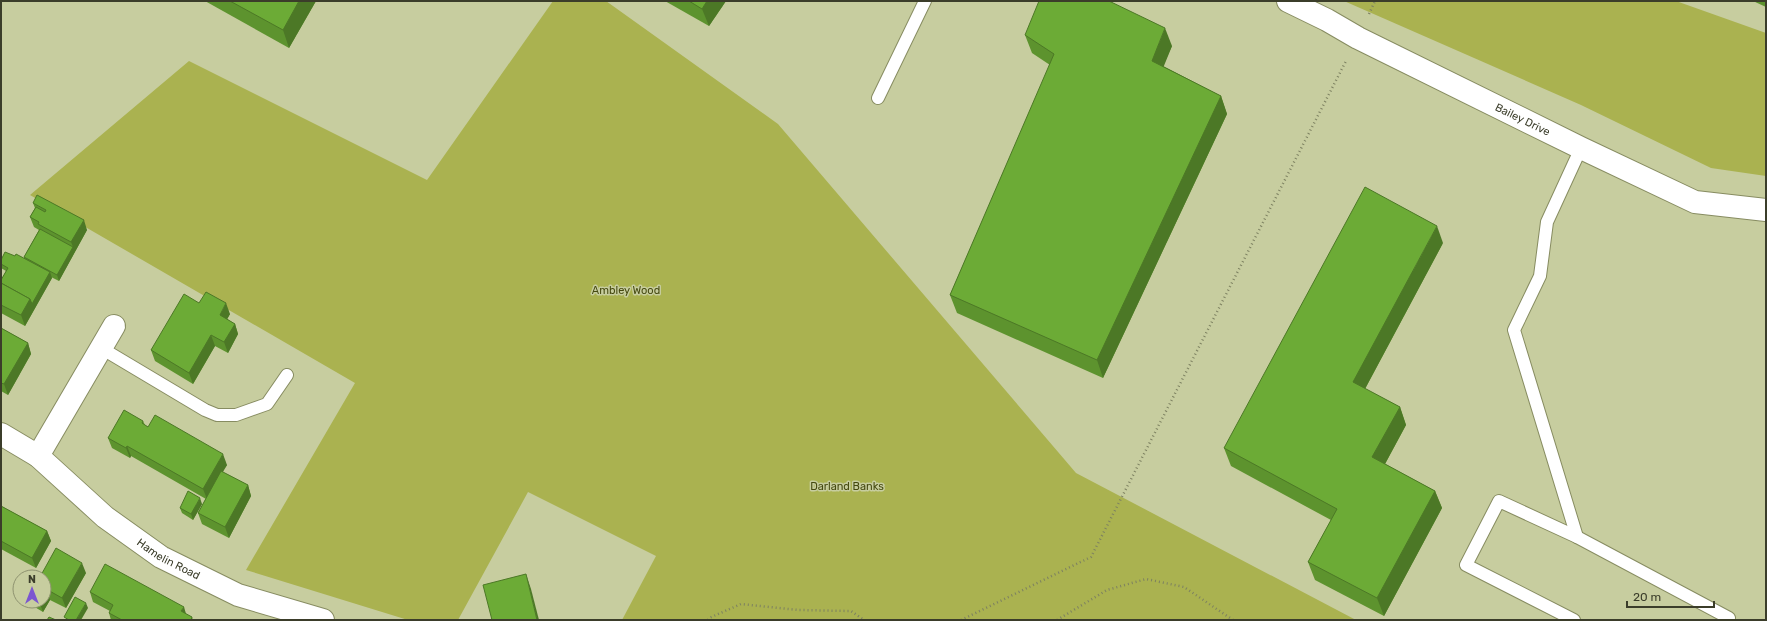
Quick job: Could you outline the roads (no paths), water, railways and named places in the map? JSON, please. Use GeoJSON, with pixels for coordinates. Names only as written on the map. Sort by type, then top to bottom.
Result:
{"type":"FeatureCollection","features":[{"type":"Feature","properties":{"kind":"street","name":"Bailey Drive"},"geometry":{"type":"LineString","coordinates":[[1288,1],[1327,20],[1358,38],[1581,148],[1695,202],[1766,210]]}},
{"type":"Feature","properties":{"kind":"street"},"geometry":{"type":"LineString","coordinates":[[38,456],[114,326]]}},
{"type":"Feature","properties":{"kind":"street","name":"Hamelin Road"},"geometry":{"type":"LineString","coordinates":[[1,434],[38,456],[105,517],[161,557],[238,595],[323,620]]}},
{"type":"Feature","properties":{"kind":"lane"},"geometry":{"type":"LineString","coordinates":[[878,98],[925,1]]}},
{"type":"Feature","properties":{"kind":"lane"},"geometry":{"type":"LineString","coordinates":[[1577,537],[1514,330],[1540,276],[1547,222],[1581,148]]}},
{"type":"Feature","properties":{"kind":"lane"},"geometry":{"type":"LineString","coordinates":[[101,348],[205,410],[217,415],[236,415],[267,404],[287,375]]}},
{"type":"Feature","properties":{"kind":"lane"},"geometry":{"type":"LineString","coordinates":[[1574,620],[1466,565],[1499,501],[1577,537],[1729,618],[1728,620]]}},
{"type":"Feature","properties":{"kind":"park label","name":"Ambley Wood"},"geometry":{"type":"Point","coordinates":[626,290]}},
{"type":"Feature","properties":{"kind":"park label","name":"Darland Banks"},"geometry":{"type":"Point","coordinates":[847,486]}}]}
